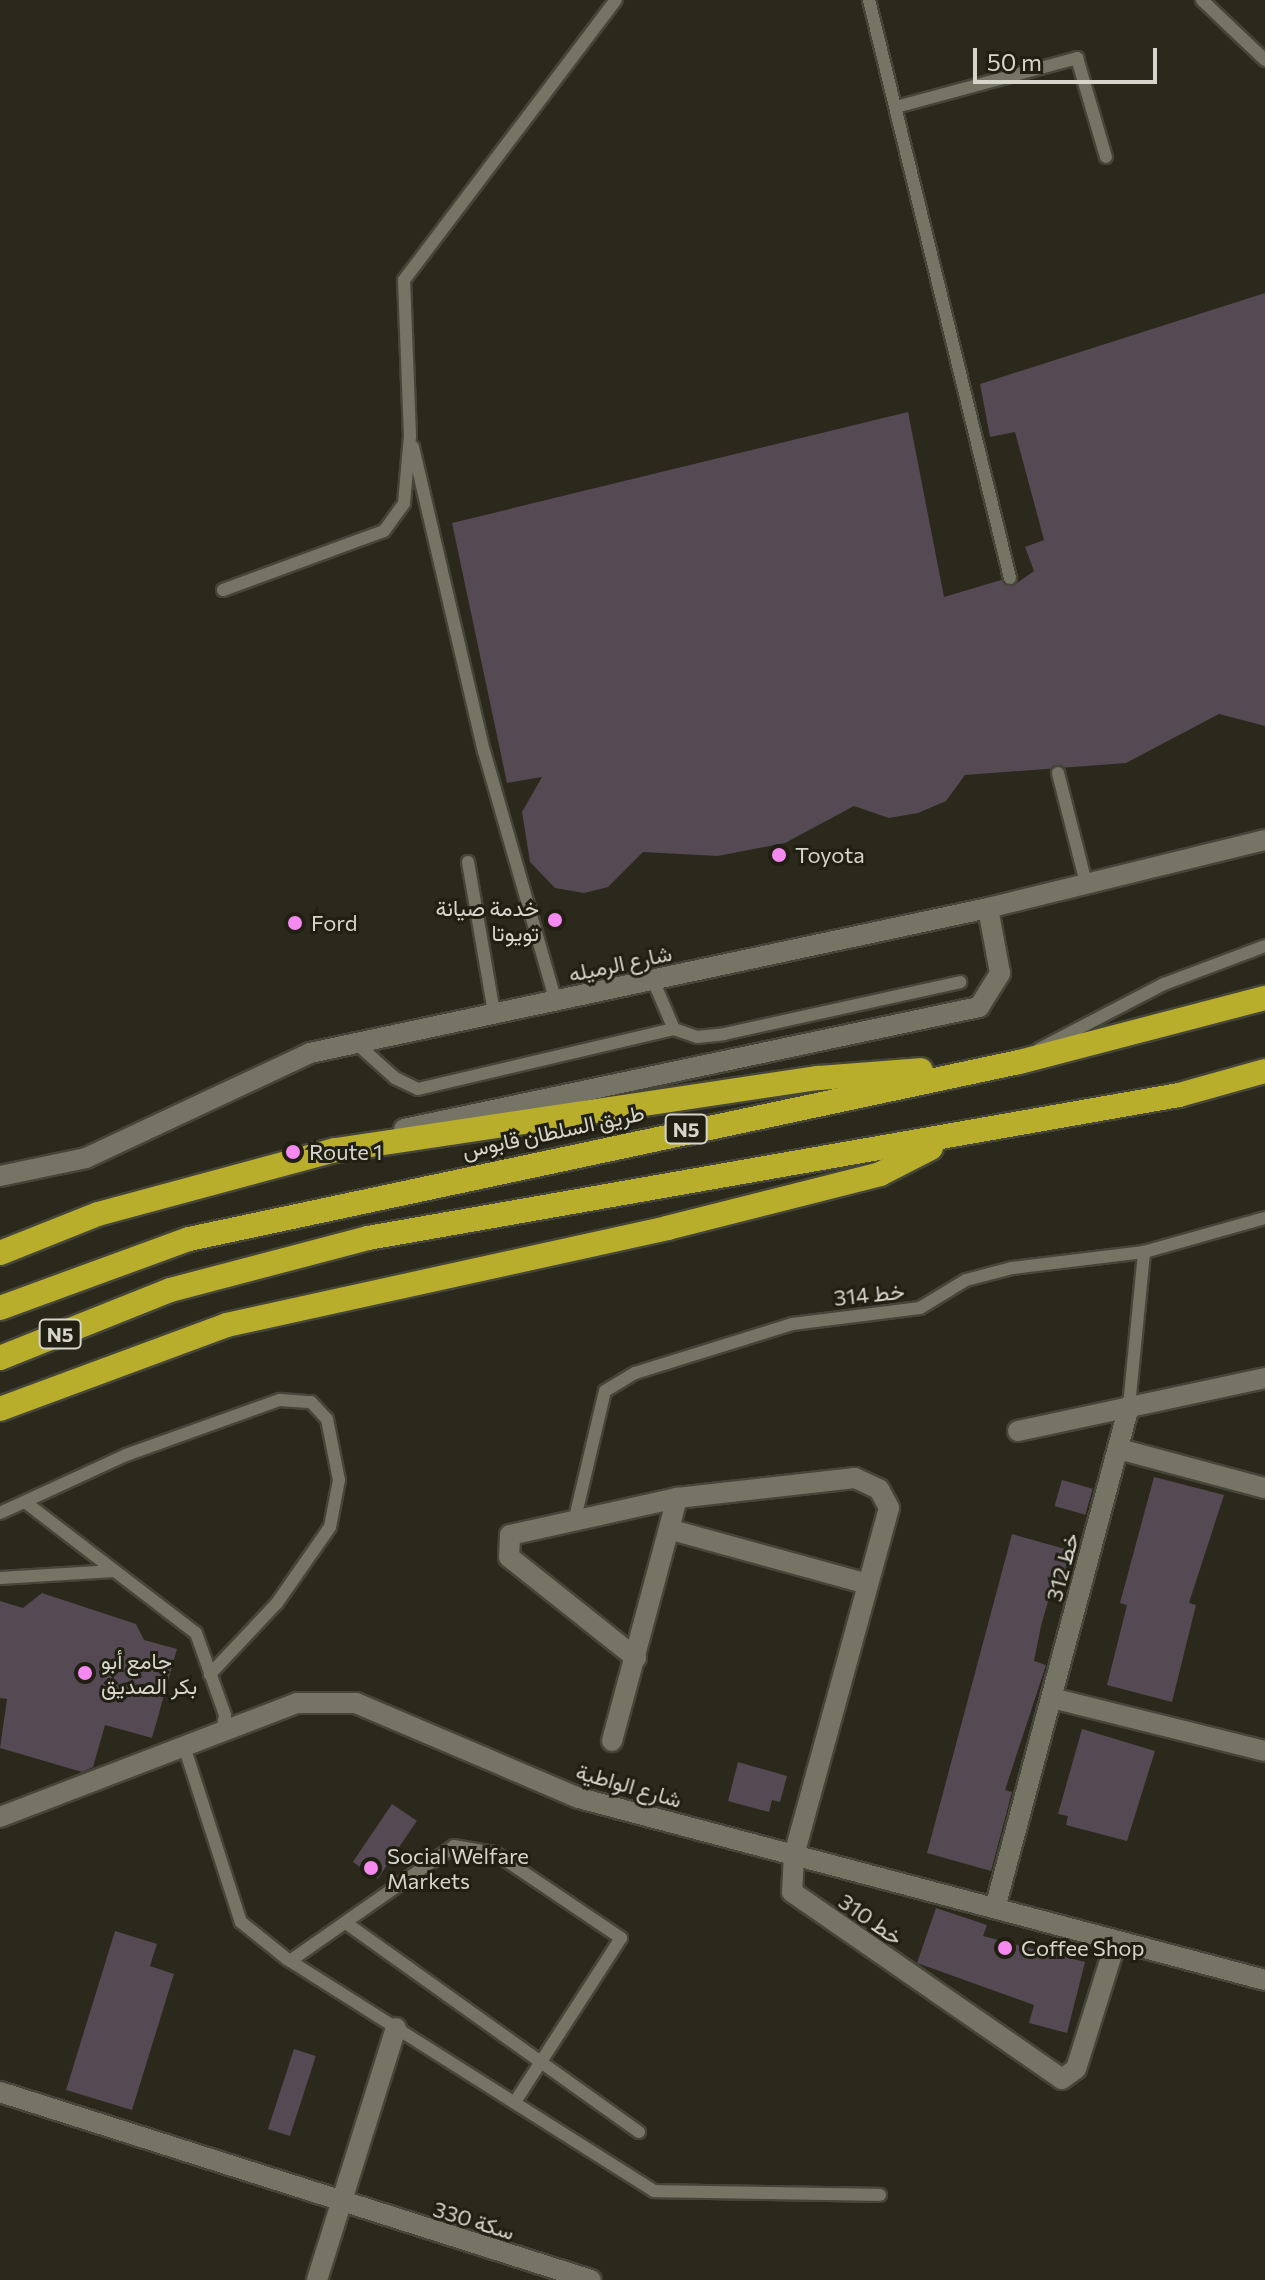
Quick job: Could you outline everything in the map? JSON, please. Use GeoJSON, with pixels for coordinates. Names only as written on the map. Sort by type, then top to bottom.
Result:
{"type":"FeatureCollection","features":[{"type":"Feature","properties":{"kind":"highway","name":"طريق السلطان قابوس"},"geometry":{"type":"LineString","coordinates":[[0,1308],[108,1265],[343,1202],[951,1073],[1019,1062],[1265,998]]}},
{"type":"Feature","properties":{"kind":"highway"},"geometry":{"type":"LineString","coordinates":[[0,1235],[98,1214],[336,1150],[894,1068],[951,1073]]}},
{"type":"Feature","properties":{"kind":"highway","name":"N5"},"geometry":{"type":"LineString","coordinates":[[0,1358],[119,1309],[368,1238],[1179,1095],[1265,1071]]}},
{"type":"Feature","properties":{"kind":"highway"},"geometry":{"type":"LineString","coordinates":[[0,1409],[227,1325],[880,1174],[952,1137]]}},
{"type":"Feature","properties":{"kind":"highway"},"geometry":{"type":"LineString","coordinates":[[0,1253],[98,1214]]}},
{"type":"Feature","properties":{"kind":"highway"},"geometry":{"type":"LineString","coordinates":[[0,1421],[38,1396]]}},
{"type":"Feature","properties":{"kind":"street","name":"شارع الرميله"},"geometry":{"type":"LineString","coordinates":[[0,1176],[86,1158],[310,1053],[988,908],[1265,840]]}},
{"type":"Feature","properties":{"kind":"street"},"geometry":{"type":"LineString","coordinates":[[336,1150],[369,1136],[979,1007],[1000,973],[988,908]]}},
{"type":"Feature","properties":{"kind":"street"},"geometry":{"type":"LineString","coordinates":[[1018,1431],[1265,1378]]}},
{"type":"Feature","properties":{"kind":"street","name":"خط 312"},"geometry":{"type":"LineString","coordinates":[[995,1908],[1129,1406]]}},
{"type":"Feature","properties":{"kind":"street"},"geometry":{"type":"LineString","coordinates":[[1119,1449],[1265,1488]]}},
{"type":"Feature","properties":{"kind":"street","name":"خط 310"},"geometry":{"type":"LineString","coordinates":[[677,1498],[855,1478],[879,1489],[889,1508],[794,1855],[788,1883],[795,1896],[1057,2078],[1076,2069],[1116,1941]]}},
{"type":"Feature","properties":{"kind":"street"},"geometry":{"type":"LineString","coordinates":[[612,1741],[636,1658],[672,1530],[677,1498],[522,1529],[507,1540],[506,1552],[636,1658]]}},
{"type":"Feature","properties":{"kind":"street"},"geometry":{"type":"LineString","coordinates":[[672,1530],[868,1584]]}},
{"type":"Feature","properties":{"kind":"street"},"geometry":{"type":"LineString","coordinates":[[1052,1698],[1265,1751]]}},
{"type":"Feature","properties":{"kind":"street","name":"شارع الواطية"},"geometry":{"type":"LineString","coordinates":[[0,1817],[184,1746],[229,1724],[297,1703],[356,1703],[579,1798],[1265,1980]]}},
{"type":"Feature","properties":{"kind":"street"},"geometry":{"type":"LineString","coordinates":[[316,2279],[344,2205],[396,2028]]}},
{"type":"Feature","properties":{"kind":"street","name":"سكة 330"},"geometry":{"type":"LineString","coordinates":[[0,2092],[344,2205],[591,2280]]}},
{"type":"Feature","properties":{"kind":"lane"},"geometry":{"type":"LineString","coordinates":[[223,590],[384,531],[404,503],[410,436],[404,280],[616,0]]}},
{"type":"Feature","properties":{"kind":"lane"},"geometry":{"type":"LineString","coordinates":[[869,0],[1010,578]]}},
{"type":"Feature","properties":{"kind":"lane"},"geometry":{"type":"LineString","coordinates":[[1202,0],[1265,60]]}},
{"type":"Feature","properties":{"kind":"lane"},"geometry":{"type":"LineString","coordinates":[[896,107],[1077,58],[1106,157]]}},
{"type":"Feature","properties":{"kind":"lane"},"geometry":{"type":"LineString","coordinates":[[410,436],[484,751],[556,1002]]}},
{"type":"Feature","properties":{"kind":"lane"},"geometry":{"type":"LineString","coordinates":[[1058,773],[1086,883]]}},
{"type":"Feature","properties":{"kind":"lane"},"geometry":{"type":"LineString","coordinates":[[468,862],[494,1013]]}},
{"type":"Feature","properties":{"kind":"lane"},"geometry":{"type":"LineString","coordinates":[[1019,1062],[1164,984],[1265,946]]}},
{"type":"Feature","properties":{"kind":"lane"},"geometry":{"type":"LineString","coordinates":[[653,980],[674,1029]]}},
{"type":"Feature","properties":{"kind":"lane"},"geometry":{"type":"LineString","coordinates":[[356,1043],[395,1078],[418,1089],[674,1029],[697,1037],[724,1034],[960,982]]}},
{"type":"Feature","properties":{"kind":"lane","name":"خط 314"},"geometry":{"type":"LineString","coordinates":[[575,1518],[605,1391],[635,1373],[792,1324],[920,1308],[966,1280],[1012,1268],[1144,1252],[1265,1218]]}},
{"type":"Feature","properties":{"kind":"lane"},"geometry":{"type":"LineString","coordinates":[[1129,1406],[1144,1252]]}},
{"type":"Feature","properties":{"kind":"lane"},"geometry":{"type":"LineString","coordinates":[[0,1513],[126,1455],[280,1400],[311,1402],[327,1419],[339,1480],[330,1527],[277,1603],[210,1674]]}},
{"type":"Feature","properties":{"kind":"lane"},"geometry":{"type":"LineString","coordinates":[[25,1502],[196,1633],[229,1724]]}},
{"type":"Feature","properties":{"kind":"lane"},"geometry":{"type":"LineString","coordinates":[[0,1578],[114,1571]]}},
{"type":"Feature","properties":{"kind":"lane"},"geometry":{"type":"LineString","coordinates":[[184,1746],[241,1922],[290,1961],[654,2191],[880,2195]]}},
{"type":"Feature","properties":{"kind":"lane"},"geometry":{"type":"LineString","coordinates":[[290,1961],[454,1846],[477,1844],[621,1938],[515,2102]]}},
{"type":"Feature","properties":{"kind":"lane"},"geometry":{"type":"LineString","coordinates":[[346,1923],[639,2132]]}},
{"type":"Feature","properties":{"kind":"building"},"geometry":{"type":"Polygon","coordinates":[[[1265,293],[1265,726],[1219,714],[1126,763],[965,775],[946,801],[918,813],[889,818],[854,806],[785,843],[718,856],[643,852],[608,887],[584,893],[555,888],[530,862],[522,812],[542,777],[507,783],[452,523],[908,412],[944,597],[1001,580],[1013,586],[1034,571],[1025,547],[1044,540],[1015,432],[990,437],[980,384],[1265,293]]]}},
{"type":"Feature","properties":{"kind":"building"},"geometry":{"type":"Polygon","coordinates":[[[1154,1477],[1224,1495],[1189,1603],[1196,1605],[1172,1702],[1107,1685],[1127,1605],[1120,1603],[1154,1477]]]}},
{"type":"Feature","properties":{"kind":"building"},"geometry":{"type":"Polygon","coordinates":[[[1062,1480],[1093,1489],[1085,1515],[1055,1506],[1062,1480]]]}},
{"type":"Feature","properties":{"kind":"building"},"geometry":{"type":"Polygon","coordinates":[[[1012,1534],[1076,1552],[1067,1588],[1053,1584],[1041,1626],[1034,1661],[1046,1665],[1005,1790],[1012,1792],[991,1871],[927,1853],[1012,1534]]]}},
{"type":"Feature","properties":{"kind":"building","name":"جامع أبو بكر الصديق"},"geometry":{"type":"Polygon","coordinates":[[[42,1593],[136,1624],[144,1640],[177,1649],[152,1738],[105,1725],[93,1767],[82,1772],[0,1748],[7,1699],[0,1698],[0,1601],[23,1608],[42,1593]]]}},
{"type":"Feature","properties":{"kind":"building"},"geometry":{"type":"Polygon","coordinates":[[[1082,1729],[1155,1751],[1127,1841],[1066,1825],[1068,1816],[1058,1814],[1082,1729]]]}},
{"type":"Feature","properties":{"kind":"building"},"geometry":{"type":"Polygon","coordinates":[[[738,1762],[787,1776],[780,1802],[772,1800],[769,1812],[728,1801],[738,1762]]]}},
{"type":"Feature","properties":{"kind":"building"},"geometry":{"type":"Polygon","coordinates":[[[392,1804],[417,1821],[378,1879],[353,1862],[392,1804]]]}},
{"type":"Feature","properties":{"kind":"building"},"geometry":{"type":"Polygon","coordinates":[[[936,1908],[987,1925],[983,1936],[1085,1962],[1067,2033],[1029,2023],[1034,2005],[917,1963],[936,1908]]]}},
{"type":"Feature","properties":{"kind":"building"},"geometry":{"type":"Polygon","coordinates":[[[115,1931],[157,1944],[150,1966],[174,1974],[132,2110],[66,2090],[115,1931]]]}},
{"type":"Feature","properties":{"kind":"building"},"geometry":{"type":"Polygon","coordinates":[[[294,2049],[316,2056],[290,2136],[268,2129],[294,2049]]]}},
{"type":"Feature","properties":{"kind":"place","name":"Toyota"},"geometry":{"type":"Point","coordinates":[779,855]}},
{"type":"Feature","properties":{"kind":"place","name":"خدمة صيانة تويوتا"},"geometry":{"type":"Point","coordinates":[555,920]}},
{"type":"Feature","properties":{"kind":"place","name":"Ford"},"geometry":{"type":"Point","coordinates":[295,923]}},
{"type":"Feature","properties":{"kind":"place","name":"Route 1"},"geometry":{"type":"Point","coordinates":[293,1152]}},
{"type":"Feature","properties":{"kind":"place","name":"جامع أبو بكر الصديق"},"geometry":{"type":"Point","coordinates":[85,1673]}},
{"type":"Feature","properties":{"kind":"place","name":"Social Welfare Markets"},"geometry":{"type":"Point","coordinates":[371,1868]}},
{"type":"Feature","properties":{"kind":"place","name":"Coffee Shop"},"geometry":{"type":"Point","coordinates":[1005,1948]}}]}
